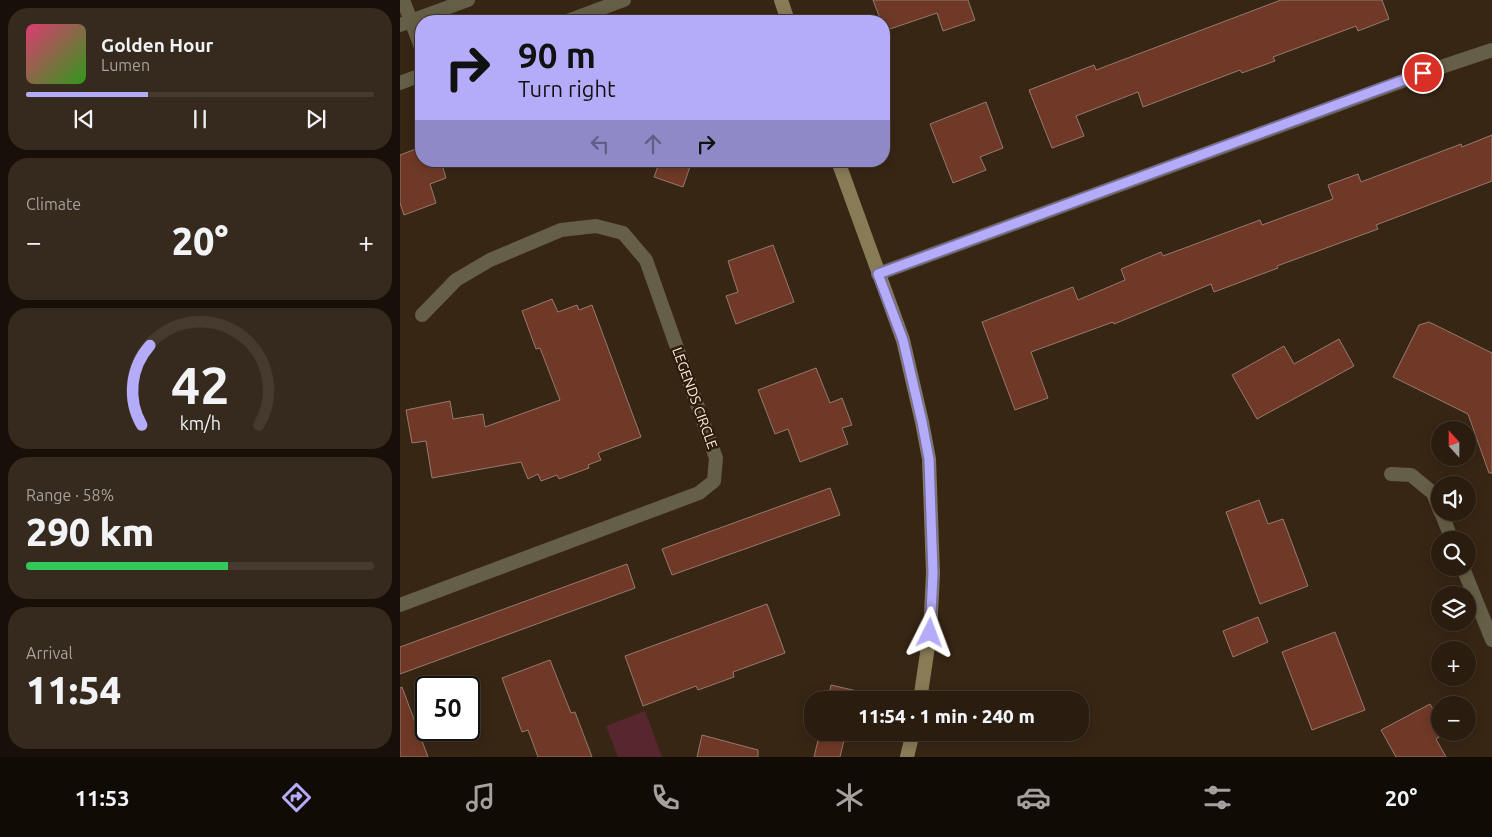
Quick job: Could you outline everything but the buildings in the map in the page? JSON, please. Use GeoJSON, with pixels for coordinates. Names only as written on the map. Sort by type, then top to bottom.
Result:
{"type":"FeatureCollection","features":[{"type":"Feature","properties":{"kind":"main road"},"geometry":{"type":"LineString","coordinates":[[781,0],[786,15]]}},
{"type":"Feature","properties":{"kind":"main road"},"geometry":{"type":"LineString","coordinates":[[840,167],[903,340],[929,459],[933,573],[930,633],[921,691]]}},
{"type":"Feature","properties":{"kind":"main road"},"geometry":{"type":"LineString","coordinates":[[907,757],[911,741]]}},
{"type":"Feature","properties":{"kind":"street"},"geometry":{"type":"LineString","coordinates":[[403,0],[405,23],[415,38]]}},
{"type":"Feature","properties":{"kind":"street"},"geometry":{"type":"LineString","coordinates":[[427,15],[468,0]]}},
{"type":"Feature","properties":{"kind":"street"},"geometry":{"type":"LineString","coordinates":[[583,15],[624,0]]}},
{"type":"Feature","properties":{"kind":"street"},"geometry":{"type":"LineString","coordinates":[[878,274],[1441,66],[1492,50]]}},
{"type":"Feature","properties":{"kind":"street"},"geometry":{"type":"LineString","coordinates":[[400,83],[415,77]]}},
{"type":"Feature","properties":{"kind":"street","name":"LEGENDS CIRCLE"},"geometry":{"type":"LineString","coordinates":[[400,605],[699,493],[714,481],[716,458],[646,260],[624,233],[596,226],[560,230],[490,260],[456,280],[422,315]]}},
{"type":"Feature","properties":{"kind":"street"},"geometry":{"type":"LineString","coordinates":[[1391,474],[1411,475],[1431,491]]}},
{"type":"Feature","properties":{"kind":"street"},"geometry":{"type":"LineString","coordinates":[[1466,576],[1492,640]]}},
{"type":"Feature","properties":{"kind":"shaded area"},"geometry":{"type":"Polygon","coordinates":[[[645,711],[662,757],[618,757],[606,726],[645,711]]]}},
{"type":"Feature","properties":{"kind":"route"},"geometry":{"type":"LineString","coordinates":[[930,633],[933,573],[929,459],[903,340],[878,274],[1423,73]]}}]}
